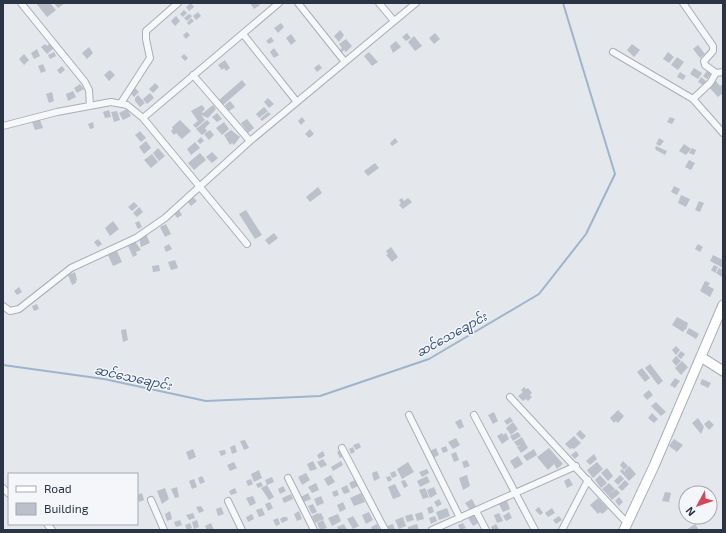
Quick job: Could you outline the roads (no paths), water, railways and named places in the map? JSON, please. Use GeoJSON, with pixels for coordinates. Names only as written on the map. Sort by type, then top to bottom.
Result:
{"type":"FeatureCollection","features":[{"type":"Feature","properties":{"kind":"street"},"geometry":{"type":"LineString","coordinates":[[21,3],[85,82],[89,90],[90,106]]}},
{"type":"Feature","properties":{"kind":"street"},"geometry":{"type":"LineString","coordinates":[[121,103],[150,58],[146,31],[178,3]]}},
{"type":"Feature","properties":{"kind":"street"},"geometry":{"type":"LineString","coordinates":[[143,118],[280,3]]}},
{"type":"Feature","properties":{"kind":"street"},"geometry":{"type":"LineString","coordinates":[[298,3],[345,62]]}},
{"type":"Feature","properties":{"kind":"street"},"geometry":{"type":"LineString","coordinates":[[379,3],[394,21]]}},
{"type":"Feature","properties":{"kind":"street"},"geometry":{"type":"LineString","coordinates":[[3,306],[10,311],[19,309],[71,268],[136,238],[165,218],[250,141],[416,3]]}},
{"type":"Feature","properties":{"kind":"street"},"geometry":{"type":"LineString","coordinates":[[683,3],[713,46],[713,51],[704,61],[705,65],[716,73],[723,72]]}},
{"type":"Feature","properties":{"kind":"street"},"geometry":{"type":"LineString","coordinates":[[243,34],[297,102]]}},
{"type":"Feature","properties":{"kind":"street"},"geometry":{"type":"LineString","coordinates":[[613,52],[693,99],[723,133]]}},
{"type":"Feature","properties":{"kind":"street"},"geometry":{"type":"LineString","coordinates":[[693,99],[710,83],[716,73]]}},
{"type":"Feature","properties":{"kind":"street"},"geometry":{"type":"LineString","coordinates":[[193,75],[250,141]]}},
{"type":"Feature","properties":{"kind":"street"},"geometry":{"type":"LineString","coordinates":[[3,126],[57,112],[111,102],[127,105],[143,118],[247,244]]}},
{"type":"Feature","properties":{"kind":"street"},"geometry":{"type":"LineString","coordinates":[[510,397],[576,466],[626,527],[723,305]]}},
{"type":"Feature","properties":{"kind":"street"},"geometry":{"type":"LineString","coordinates":[[701,357],[723,371]]}},
{"type":"Feature","properties":{"kind":"street"},"geometry":{"type":"LineString","coordinates":[[409,415],[460,518]]}},
{"type":"Feature","properties":{"kind":"street"},"geometry":{"type":"LineString","coordinates":[[474,415],[535,530]]}},
{"type":"Feature","properties":{"kind":"street"},"geometry":{"type":"LineString","coordinates":[[342,448],[384,530]]}},
{"type":"Feature","properties":{"kind":"street"},"geometry":{"type":"LineString","coordinates":[[432,530],[576,466]]}},
{"type":"Feature","properties":{"kind":"street"},"geometry":{"type":"LineString","coordinates":[[288,478],[314,530]]}},
{"type":"Feature","properties":{"kind":"street"},"geometry":{"type":"LineString","coordinates":[[562,530],[588,480]]}},
{"type":"Feature","properties":{"kind":"street"},"geometry":{"type":"LineString","coordinates":[[151,500],[164,530]]}},
{"type":"Feature","properties":{"kind":"street"},"geometry":{"type":"LineString","coordinates":[[228,501],[242,530]]}},
{"type":"Feature","properties":{"kind":"street"},"geometry":{"type":"LineString","coordinates":[[476,511],[486,530]]}},
{"type":"Feature","properties":{"kind":"waterway","name":"ဆင်သေချောင်း"},"geometry":{"type":"LineString","coordinates":[[3,365],[104,379],[206,401],[320,396],[429,359],[539,294],[586,234],[615,174],[563,3]]}}]}
